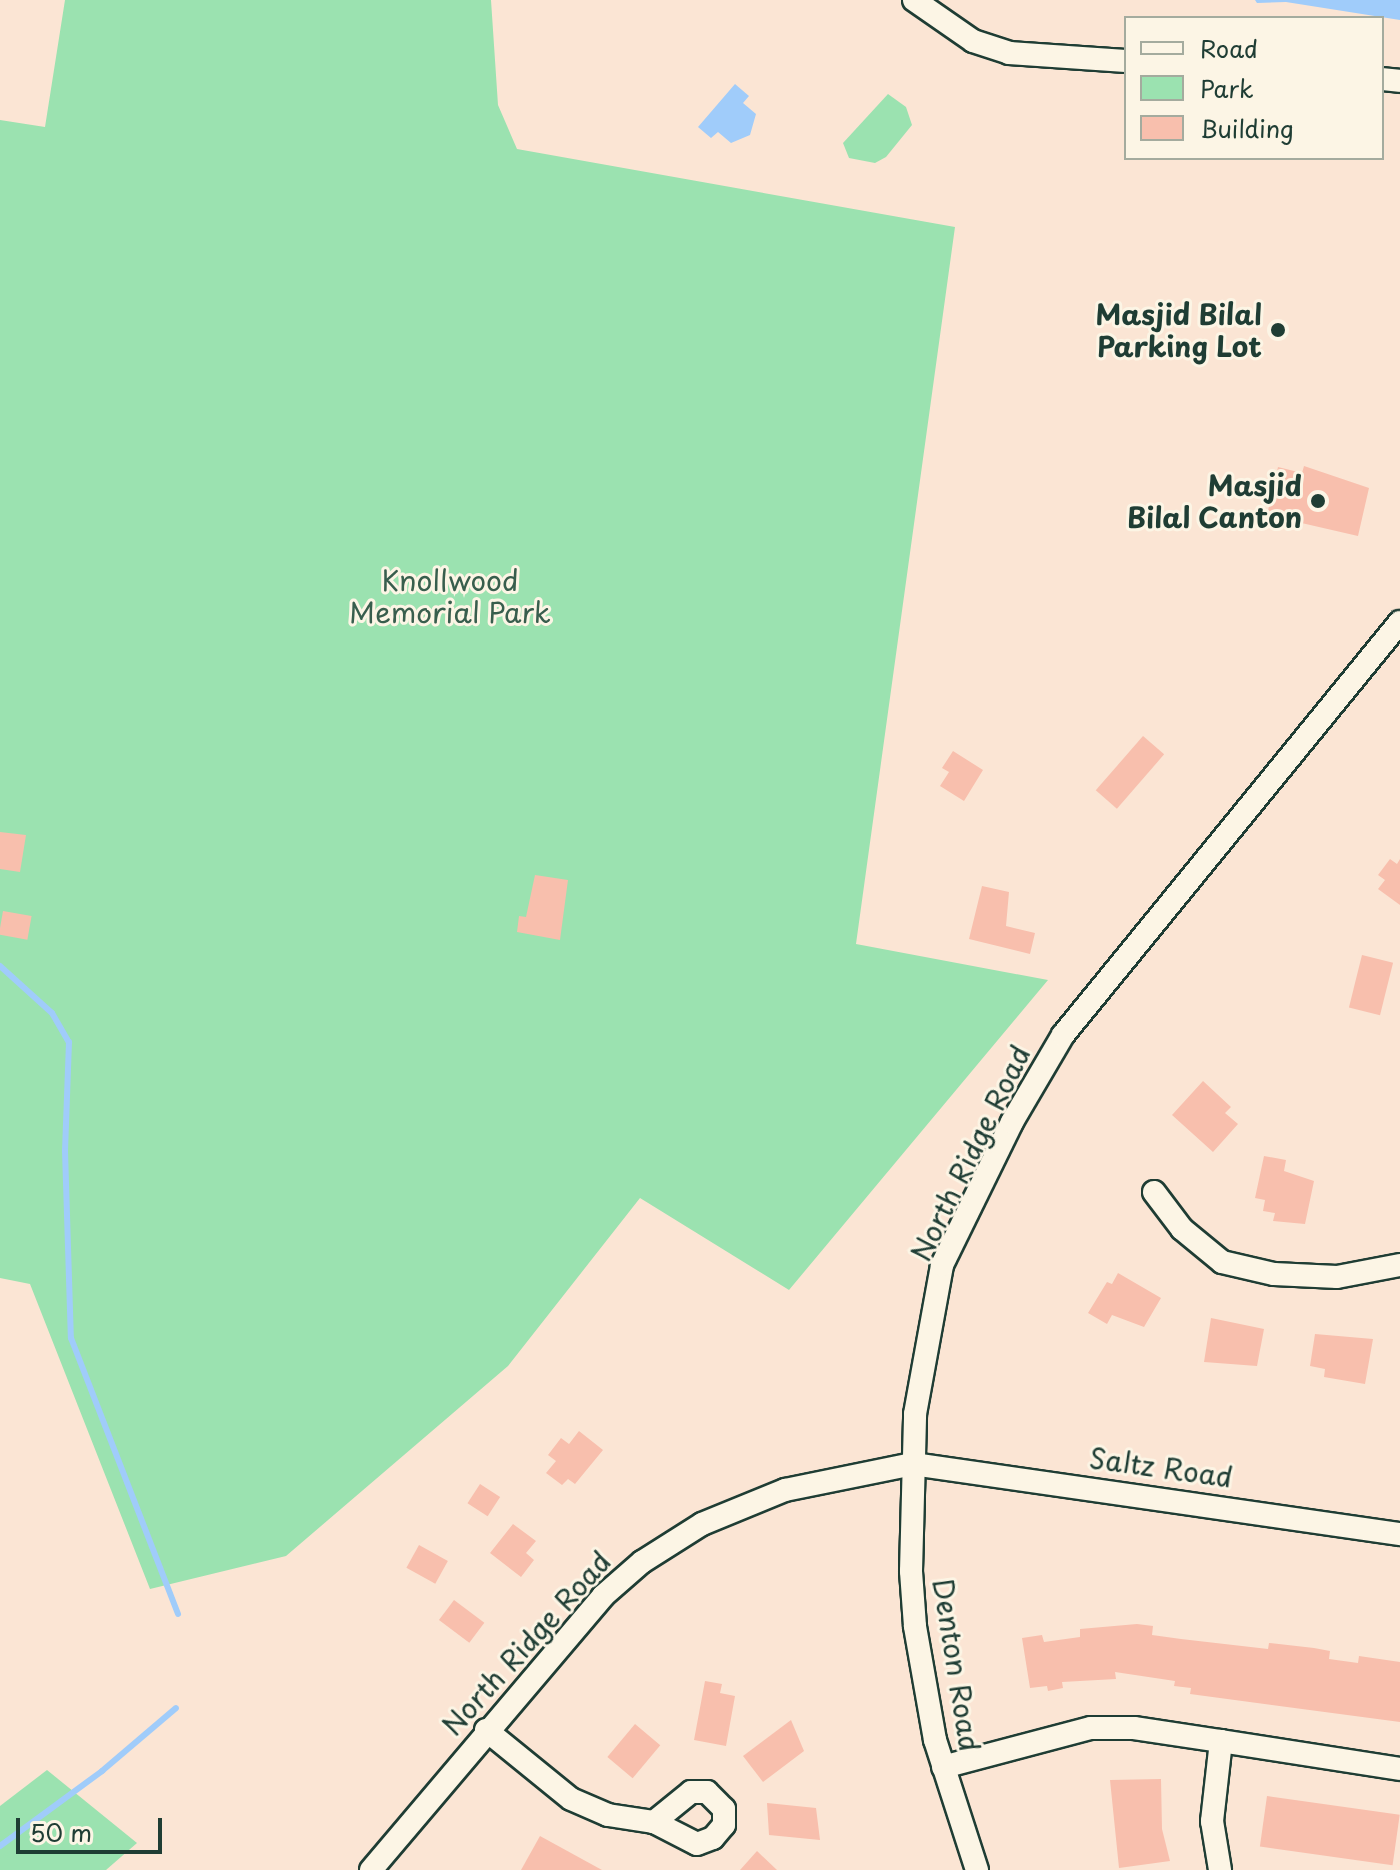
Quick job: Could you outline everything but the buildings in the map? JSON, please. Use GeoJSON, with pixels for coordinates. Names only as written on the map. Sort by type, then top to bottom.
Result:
{"type":"FeatureCollection","features":[{"type":"Feature","properties":{"kind":"street"},"geometry":{"type":"LineString","coordinates":[[914,0],[973,41],[1009,53],[1124,61]]}},
{"type":"Feature","properties":{"kind":"street","name":"North Ridge Road"},"geometry":{"type":"LineString","coordinates":[[371,1870],[486,1730],[603,1596],[642,1562],[702,1524],[785,1490],[913,1464],[922,1362],[942,1265],[1036,1078],[1137,938],[1400,622]]}},
{"type":"Feature","properties":{"kind":"street"},"geometry":{"type":"LineString","coordinates":[[1154,1192],[1182,1229],[1222,1262],[1274,1274],[1337,1277],[1400,1265]]}},
{"type":"Feature","properties":{"kind":"street","name":"Saltz Road"},"geometry":{"type":"LineString","coordinates":[[913,1464],[1400,1534]]}},
{"type":"Feature","properties":{"kind":"street","name":"Denton Road"},"geometry":{"type":"LineString","coordinates":[[913,1464],[915,1626],[943,1767],[977,1870]]}},
{"type":"Feature","properties":{"kind":"street"},"geometry":{"type":"LineString","coordinates":[[943,1767],[1091,1728],[1134,1728],[1400,1769]]}},
{"type":"Feature","properties":{"kind":"street"},"geometry":{"type":"LineString","coordinates":[[486,1730],[571,1799],[608,1815],[654,1822]]}},
{"type":"Feature","properties":{"kind":"street"},"geometry":{"type":"LineString","coordinates":[[1220,1870],[1212,1821],[1221,1741]]}},
{"type":"Feature","properties":{"kind":"green space","name":"Knollwood Memorial Park"},"geometry":{"type":"Polygon","coordinates":[[[65,0],[491,0],[498,105],[517,149],[955,227],[856,944],[1048,980],[789,1290],[640,1198],[508,1366],[286,1556],[150,1589],[30,1284],[0,1278],[0,120],[45,127],[65,0]]]}},
{"type":"Feature","properties":{"kind":"green space"},"geometry":{"type":"Polygon","coordinates":[[[888,94],[906,107],[912,125],[886,157],[875,163],[849,158],[843,143],[888,94]]]}},
{"type":"Feature","properties":{"kind":"green space"},"geometry":{"type":"Polygon","coordinates":[[[47,1770],[137,1843],[106,1870],[0,1870],[0,1806],[47,1770]]]}},
{"type":"Feature","properties":{"kind":"water"},"geometry":{"type":"Polygon","coordinates":[[[1255,0],[1400,0],[1400,20],[1286,2],[1257,3],[1255,0]]]}},
{"type":"Feature","properties":{"kind":"water"},"geometry":{"type":"Polygon","coordinates":[[[735,84],[749,96],[743,103],[756,114],[750,135],[731,143],[718,132],[711,138],[698,127],[735,84]]]}},
{"type":"Feature","properties":{"kind":"waterway"},"geometry":{"type":"LineString","coordinates":[[0,966],[52,1013],[69,1042],[65,1151],[71,1338],[178,1614]]}},
{"type":"Feature","properties":{"kind":"waterway"},"geometry":{"type":"LineString","coordinates":[[0,1846],[102,1771],[176,1708]]}},
{"type":"Feature","properties":{"kind":"place","name":"Masjid Bilal Parking Lot"},"geometry":{"type":"Point","coordinates":[1278,330]}},
{"type":"Feature","properties":{"kind":"place","name":"Masjid Bilal Canton"},"geometry":{"type":"Point","coordinates":[1318,501]}}]}
